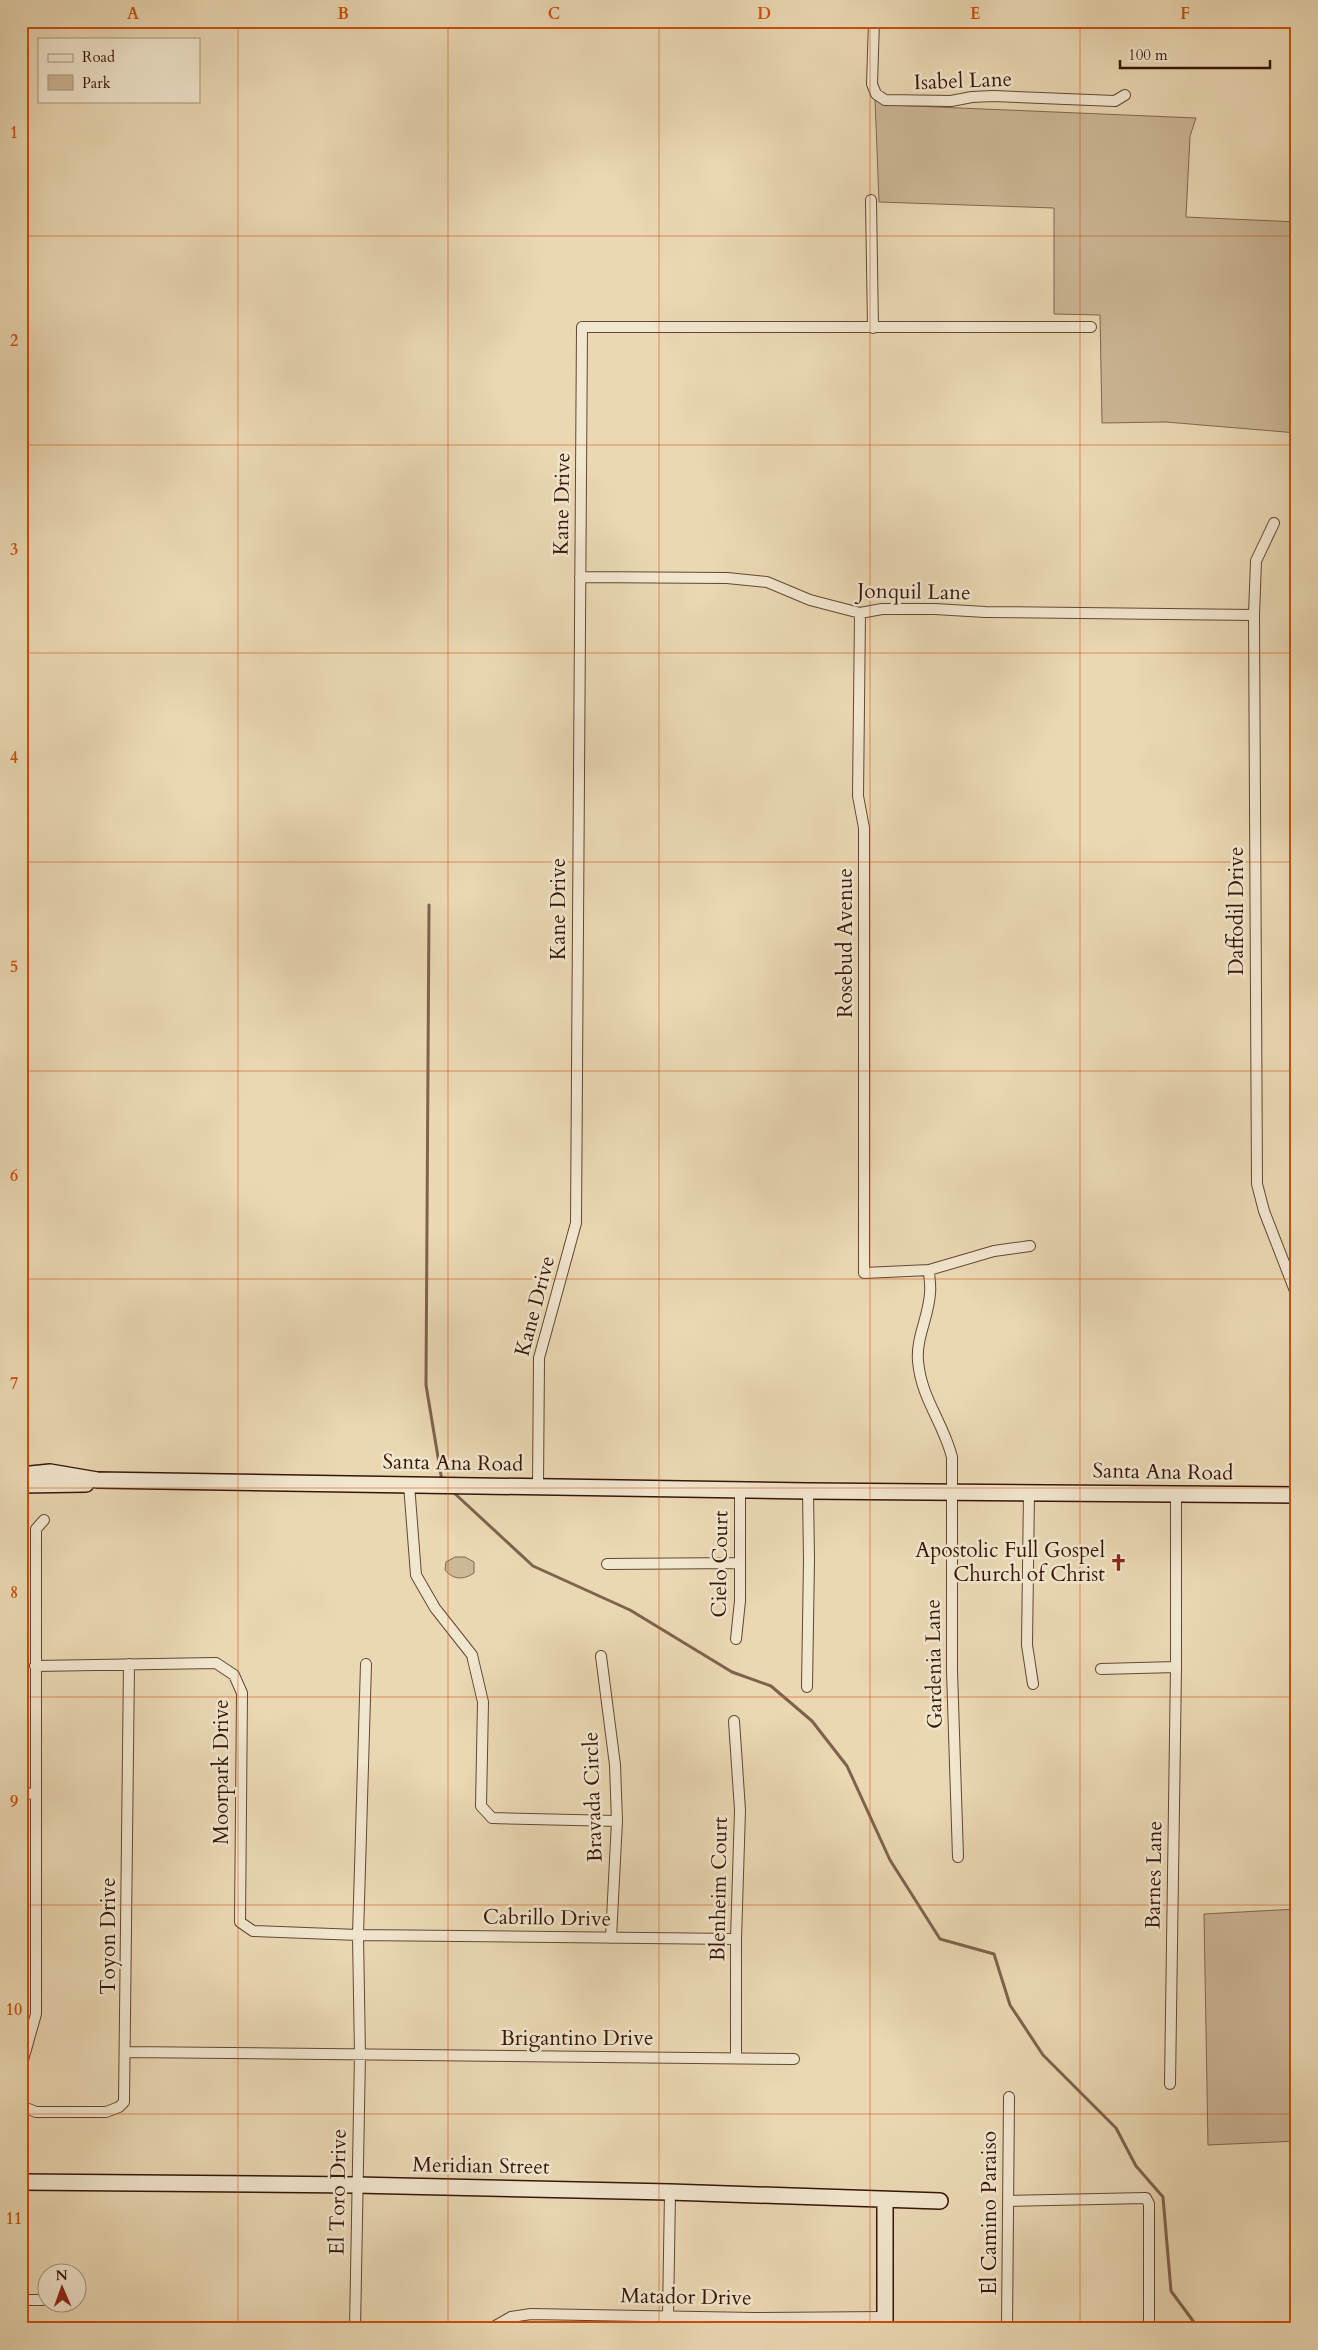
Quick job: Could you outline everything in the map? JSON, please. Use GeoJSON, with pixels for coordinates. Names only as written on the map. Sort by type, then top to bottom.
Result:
{"type":"FeatureCollection","features":[{"type":"Feature","properties":{"kind":"street","name":"Isabel Lane"},"geometry":{"type":"LineString","coordinates":[[874,21],[872,84],[876,94],[885,100],[951,101],[993,96],[1115,101],[1126,95]]}},
{"type":"Feature","properties":{"kind":"street"},"geometry":{"type":"LineString","coordinates":[[872,200],[873,328],[1091,327]]}},
{"type":"Feature","properties":{"kind":"street","name":"Kane Drive"},"geometry":{"type":"LineString","coordinates":[[538,1485],[539,1358],[576,1223],[582,327],[873,328]]}},
{"type":"Feature","properties":{"kind":"street","name":"Daffodil Drive"},"geometry":{"type":"LineString","coordinates":[[1274,523],[1256,561],[1254,616],[1257,1184],[1264,1211],[1297,1296]]}},
{"type":"Feature","properties":{"kind":"street","name":"Jonquil Lane"},"geometry":{"type":"LineString","coordinates":[[580,577],[727,578],[767,582],[810,600],[860,613],[882,609],[935,609],[986,612],[1254,616]]}},
{"type":"Feature","properties":{"kind":"street","name":"Rosebud Avenue"},"geometry":{"type":"LineString","coordinates":[[860,613],[858,796],[864,828],[864,1273],[929,1270]]}},
{"type":"Feature","properties":{"kind":"street"},"geometry":{"type":"LineString","coordinates":[[929,1270],[994,1251],[1030,1246]]}},
{"type":"Feature","properties":{"kind":"street","name":"Gardenia Lane"},"geometry":{"type":"LineString","coordinates":[[929,1270],[930,1294],[919,1340],[918,1359],[922,1385],[929,1406],[948,1441],[952,1457],[952,1671],[958,1856]]}},
{"type":"Feature","properties":{"kind":"street","name":"Santa Ana Road"},"geometry":{"type":"LineString","coordinates":[[21,1475],[50,1472],[97,1480],[538,1485],[808,1491],[1297,1495]]}},
{"type":"Feature","properties":{"kind":"street","name":"Santa Ana Road"},"geometry":{"type":"LineString","coordinates":[[21,1485],[82,1485],[97,1480]]}},
{"type":"Feature","properties":{"kind":"street"},"geometry":{"type":"LineString","coordinates":[[409,1484],[416,1576],[435,1608],[472,1655],[483,1702],[481,1806],[492,1818],[617,1821]]}},
{"type":"Feature","properties":{"kind":"street","name":"Cielo Court"},"geometry":{"type":"LineString","coordinates":[[736,1638],[740,1602],[738,1563],[740,1489]]}},
{"type":"Feature","properties":{"kind":"street"},"geometry":{"type":"LineString","coordinates":[[806,1687],[810,1560],[808,1491]]}},
{"type":"Feature","properties":{"kind":"street"},"geometry":{"type":"LineString","coordinates":[[1029,1492],[1027,1645],[1033,1684]]}},
{"type":"Feature","properties":{"kind":"street","name":"Barnes Lane"},"geometry":{"type":"LineString","coordinates":[[1170,2084],[1176,1666],[1176,1494]]}},
{"type":"Feature","properties":{"kind":"street"},"geometry":{"type":"LineString","coordinates":[[21,2067],[36,2014],[36,1529],[44,1520]]}},
{"type":"Feature","properties":{"kind":"street"},"geometry":{"type":"LineString","coordinates":[[607,1564],[738,1563]]}},
{"type":"Feature","properties":{"kind":"street","name":"Bravada Circle"},"geometry":{"type":"LineString","coordinates":[[600,1656],[615,1765],[617,1821],[611,1938]]}},
{"type":"Feature","properties":{"kind":"street","name":"Moorpark Drive"},"geometry":{"type":"LineString","coordinates":[[35,1666],[216,1663],[234,1675],[242,1693],[240,1922],[253,1931],[358,1935]]}},
{"type":"Feature","properties":{"kind":"street","name":"Toyon Drive"},"geometry":{"type":"LineString","coordinates":[[21,2106],[36,2112],[106,2112],[119,2107],[124,2102],[129,1664]]}},
{"type":"Feature","properties":{"kind":"street"},"geometry":{"type":"LineString","coordinates":[[360,2055],[358,1935],[366,1664]]}},
{"type":"Feature","properties":{"kind":"street"},"geometry":{"type":"LineString","coordinates":[[1101,1669],[1176,1666]]}},
{"type":"Feature","properties":{"kind":"street","name":"Blenheim Court"},"geometry":{"type":"LineString","coordinates":[[734,1721],[740,1810],[736,1939],[736,2058]]}},
{"type":"Feature","properties":{"kind":"street"},"geometry":{"type":"LineString","coordinates":[[21,1794],[36,1793]]}},
{"type":"Feature","properties":{"kind":"street","name":"Cabrillo Drive"},"geometry":{"type":"LineString","coordinates":[[358,1935],[736,1939]]}},
{"type":"Feature","properties":{"kind":"street","name":"Brigantino Drive"},"geometry":{"type":"LineString","coordinates":[[126,2052],[794,2059]]}},
{"type":"Feature","properties":{"kind":"street","name":"El Toro Drive"},"geometry":{"type":"LineString","coordinates":[[355,2329],[356,2185],[360,2055]]}},
{"type":"Feature","properties":{"kind":"street","name":"El Camino Paraiso"},"geometry":{"type":"LineString","coordinates":[[1007,2329],[1008,2097]]}},
{"type":"Feature","properties":{"kind":"street","name":"Meridian Street"},"geometry":{"type":"LineString","coordinates":[[21,2182],[356,2185],[670,2192],[940,2201]]}},
{"type":"Feature","properties":{"kind":"street"},"geometry":{"type":"LineString","coordinates":[[668,2316],[670,2192]]}},
{"type":"Feature","properties":{"kind":"street"},"geometry":{"type":"LineString","coordinates":[[1009,2201],[1145,2199],[1149,2204],[1149,2329]]}},
{"type":"Feature","properties":{"kind":"street"},"geometry":{"type":"LineString","coordinates":[[885,2200],[885,2323]]}},
{"type":"Feature","properties":{"kind":"street"},"geometry":{"type":"LineString","coordinates":[[21,2300],[38,2300]]}},
{"type":"Feature","properties":{"kind":"street","name":"Matador Drive"},"geometry":{"type":"LineString","coordinates":[[490,2329],[518,2315],[668,2316],[885,2323]]}},
{"type":"Feature","properties":{"kind":"green space"},"geometry":{"type":"Polygon","coordinates":[[[875,99],[889,105],[1196,118],[1190,136],[1186,217],[1297,222],[1297,433],[1166,422],[1102,423],[1100,315],[1054,314],[1054,208],[879,202],[875,99]]]}},
{"type":"Feature","properties":{"kind":"green space"},"geometry":{"type":"Polygon","coordinates":[[[455,1557],[465,1557],[474,1562],[474,1573],[459,1578],[448,1573],[445,1570],[446,1562],[455,1557]]]}},
{"type":"Feature","properties":{"kind":"green space"},"geometry":{"type":"Polygon","coordinates":[[[1297,1909],[1297,2141],[1208,2145],[1204,1914],[1297,1909]]]}},
{"type":"Feature","properties":{"kind":"waterway"},"geometry":{"type":"LineString","coordinates":[[429,905],[426,1385],[442,1481]]}},
{"type":"Feature","properties":{"kind":"waterway"},"geometry":{"type":"LineString","coordinates":[[452,1491],[533,1566],[630,1610],[732,1672],[771,1686],[812,1721],[847,1766],[890,1860],[940,1939],[994,1954],[1010,2005],[1043,2055],[1116,2128],[1136,2166],[1163,2197],[1171,2291],[1199,2329]]}},
{"type":"Feature","properties":{"kind":"place","name":"Apostolic Full Gospel Church of Christ"},"geometry":{"type":"Point","coordinates":[1119,1562]}}]}
